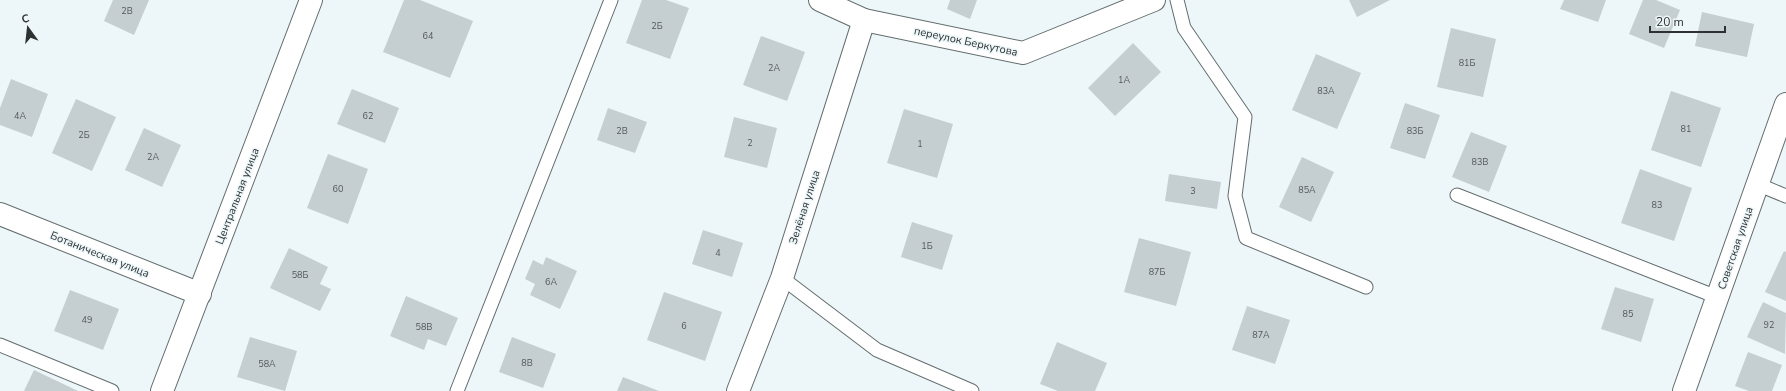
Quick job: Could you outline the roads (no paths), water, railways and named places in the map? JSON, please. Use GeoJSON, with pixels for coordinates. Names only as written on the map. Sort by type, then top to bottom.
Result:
{"type":"FeatureCollection","features":[{"type":"Feature","properties":{"kind":"street","name":"Центральная улица"},"geometry":{"type":"LineString","coordinates":[[162,391],[311,0]]}},
{"type":"Feature","properties":{"kind":"street","name":"переулок Беркутова"},"geometry":{"type":"LineString","coordinates":[[820,0],[864,20],[1023,53],[1154,0]]}},
{"type":"Feature","properties":{"kind":"street","name":"Зелёная улица"},"geometry":{"type":"LineString","coordinates":[[738,391],[782,278],[864,20]]}},
{"type":"Feature","properties":{"kind":"street","name":"Советская улица"},"geometry":{"type":"LineString","coordinates":[[1684,391],[1786,104]]}},
{"type":"Feature","properties":{"kind":"street","name":"Ботаническая улица"},"geometry":{"type":"LineString","coordinates":[[0,214],[200,294]]}},
{"type":"Feature","properties":{"kind":"lane"},"geometry":{"type":"LineString","coordinates":[[457,391],[611,0]]}},
{"type":"Feature","properties":{"kind":"lane"},"geometry":{"type":"LineString","coordinates":[[1177,0],[1184,28],[1245,117],[1235,196],[1246,238],[1366,287]]}},
{"type":"Feature","properties":{"kind":"lane"},"geometry":{"type":"LineString","coordinates":[[1757,184],[1786,196]]}},
{"type":"Feature","properties":{"kind":"lane"},"geometry":{"type":"LineString","coordinates":[[1457,195],[1718,297]]}},
{"type":"Feature","properties":{"kind":"lane"},"geometry":{"type":"LineString","coordinates":[[782,278],[877,350],[972,391]]}},
{"type":"Feature","properties":{"kind":"lane"},"geometry":{"type":"LineString","coordinates":[[0,344],[112,391]]}}]}
